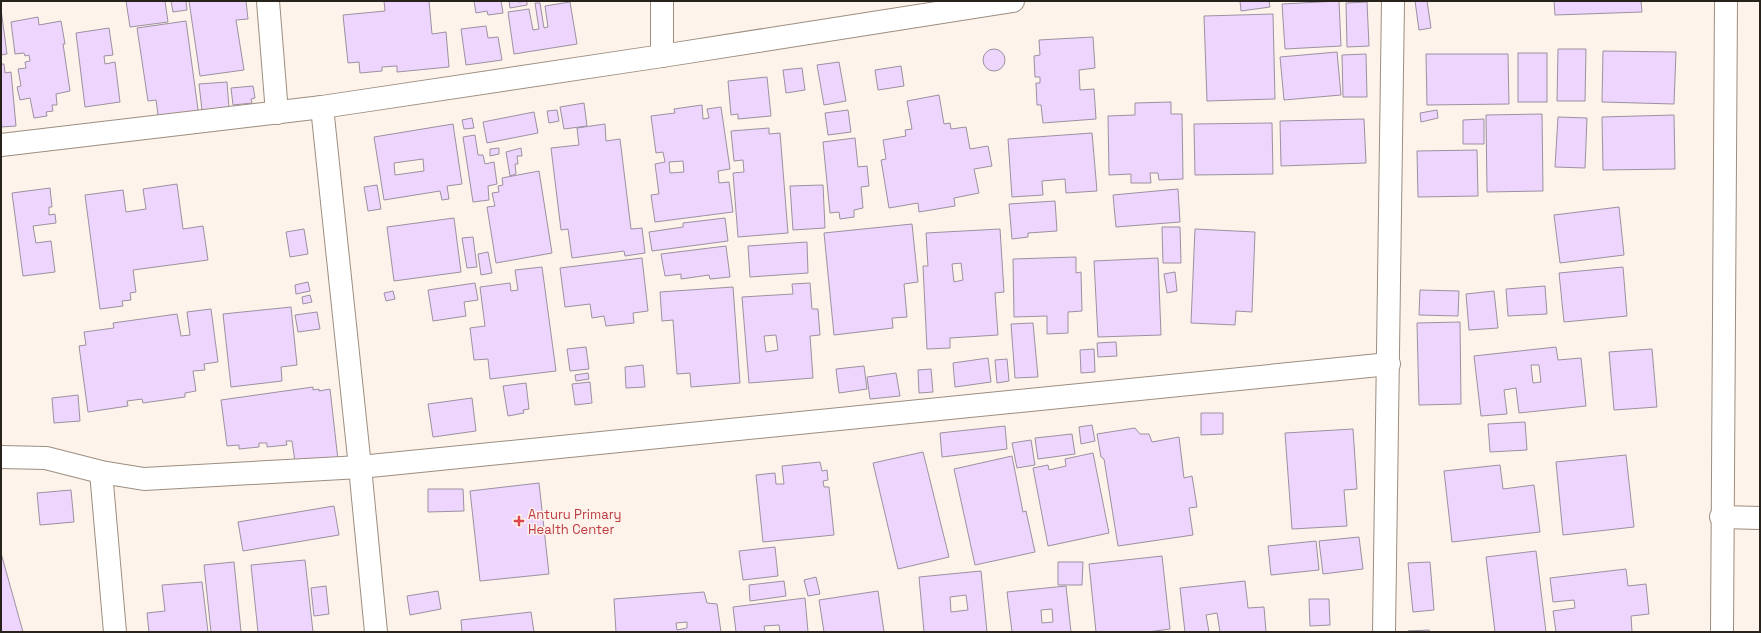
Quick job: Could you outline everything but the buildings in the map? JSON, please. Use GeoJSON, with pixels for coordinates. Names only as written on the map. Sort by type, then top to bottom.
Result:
{"type":"FeatureCollection","features":[{"type":"Feature","properties":{"kind":"street"},"geometry":{"type":"LineString","coordinates":[[268,1],[277,113]]}},
{"type":"Feature","properties":{"kind":"street"},"geometry":{"type":"LineString","coordinates":[[662,1],[662,56]]}},
{"type":"Feature","properties":{"kind":"street"},"geometry":{"type":"LineString","coordinates":[[1,145],[322,107],[1013,1]]}},
{"type":"Feature","properties":{"kind":"street"},"geometry":{"type":"LineString","coordinates":[[1384,632],[1393,1]]}},
{"type":"Feature","properties":{"kind":"street"},"geometry":{"type":"LineString","coordinates":[[1722,632],[1721,517],[1726,1]]}},
{"type":"Feature","properties":{"kind":"street"},"geometry":{"type":"LineString","coordinates":[[322,107],[376,632]]}},
{"type":"Feature","properties":{"kind":"street"},"geometry":{"type":"LineString","coordinates":[[1,456],[46,458],[101,472],[144,479],[360,466],[1389,364]]}},
{"type":"Feature","properties":{"kind":"street"},"geometry":{"type":"LineString","coordinates":[[101,472],[115,632]]}},
{"type":"Feature","properties":{"kind":"street"},"geometry":{"type":"LineString","coordinates":[[1721,517],[1760,518]]}},
{"type":"Feature","properties":{"kind":"place","name":"Anturu Primary Health Center"},"geometry":{"type":"Point","coordinates":[519,521]}}]}
